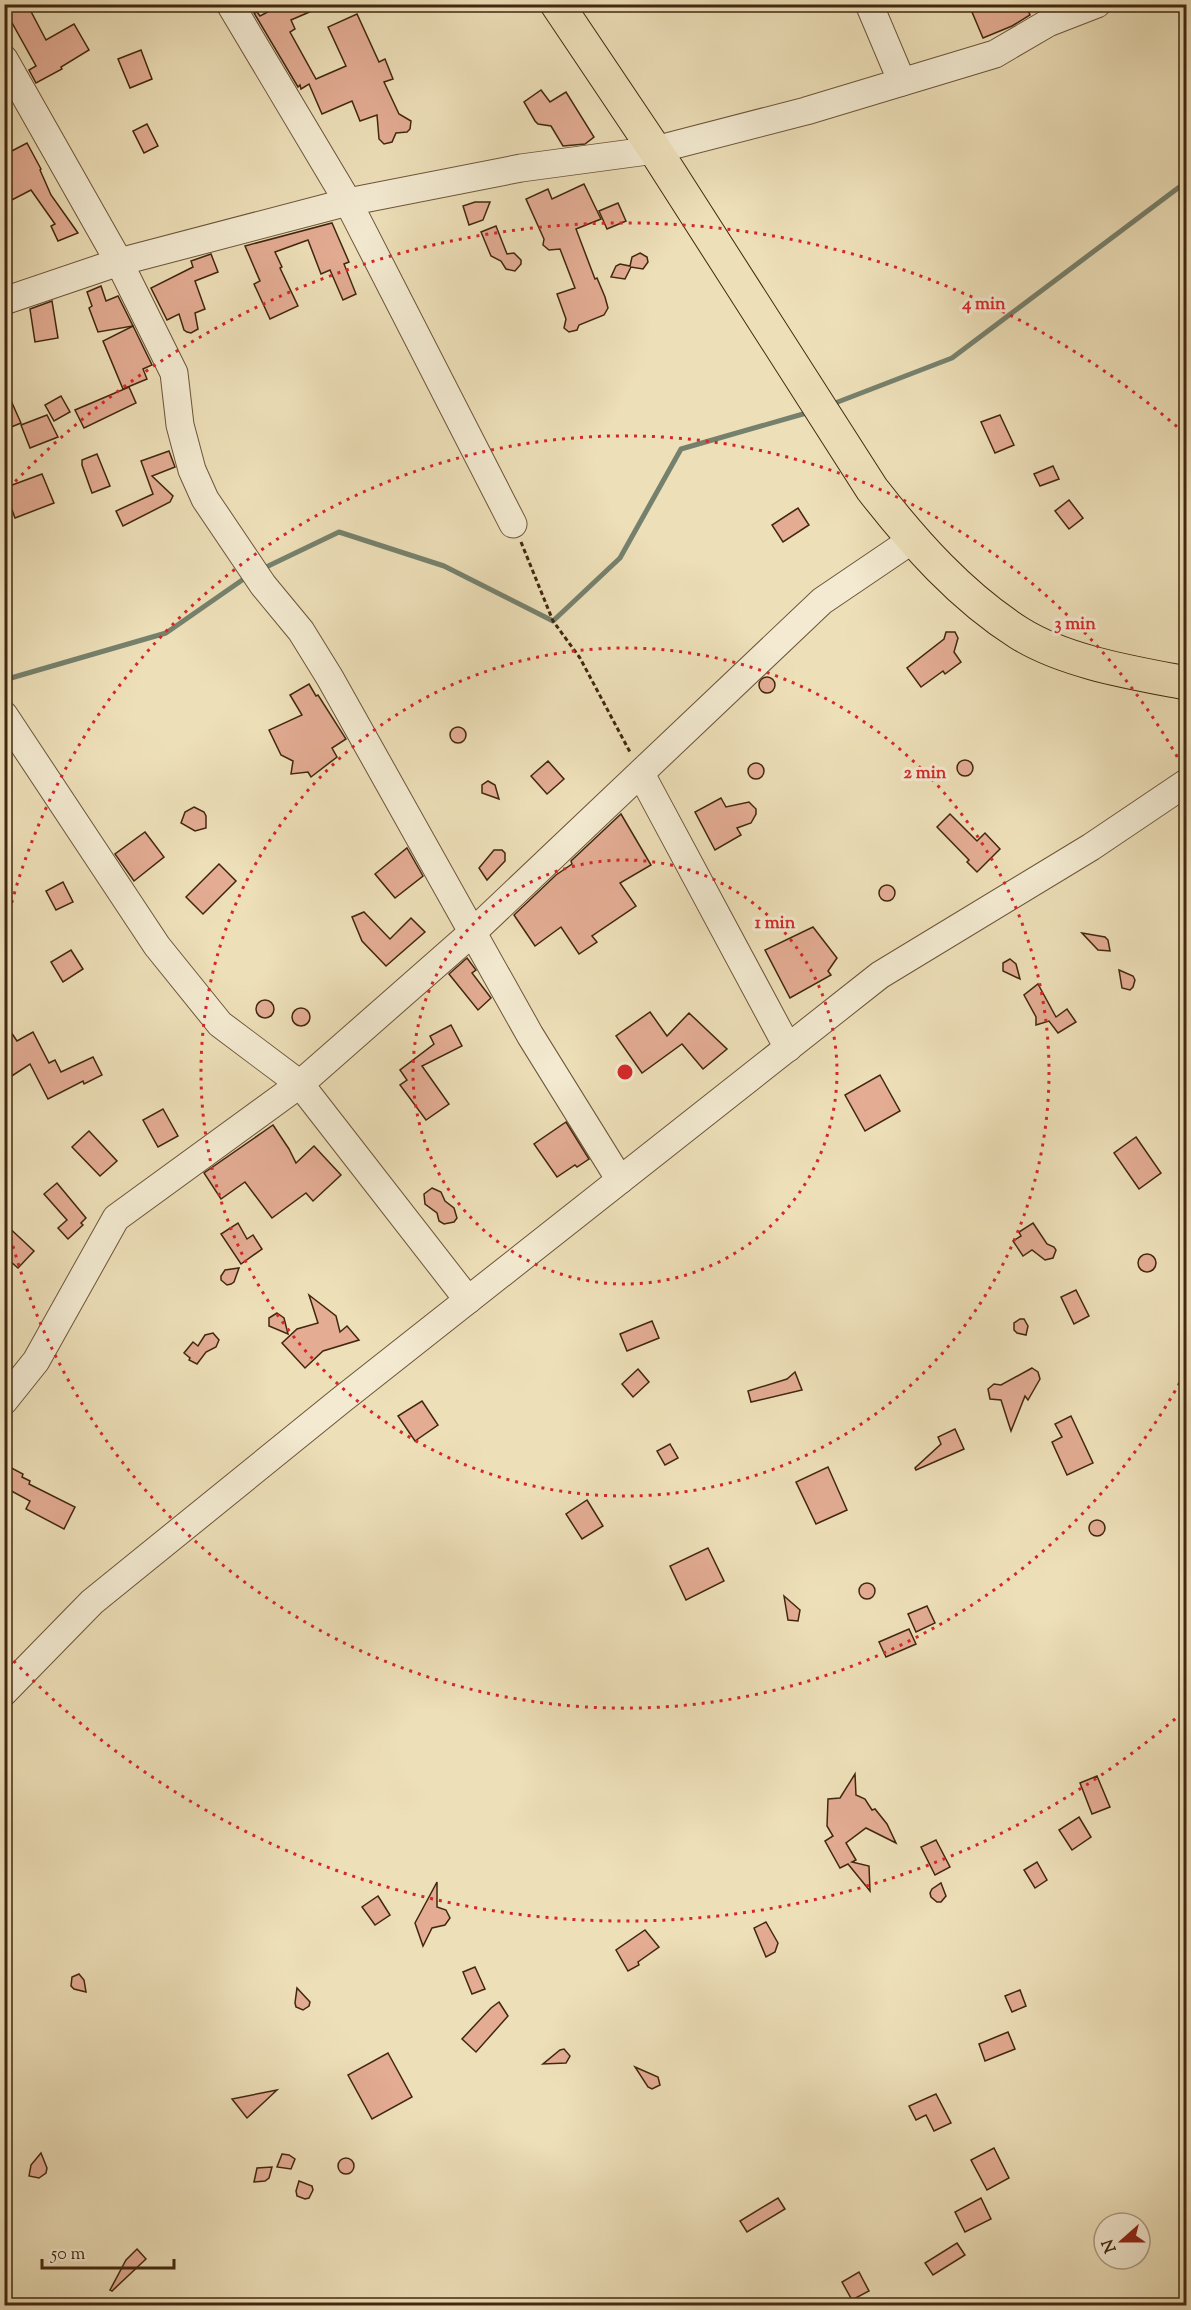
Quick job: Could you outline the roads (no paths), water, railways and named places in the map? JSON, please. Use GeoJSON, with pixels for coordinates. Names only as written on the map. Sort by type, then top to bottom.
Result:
{"type":"FeatureCollection","features":[{"type":"Feature","properties":{"kind":"main road"},"geometry":{"type":"LineString","coordinates":[[557,4],[655,150],[859,469],[912,540],[980,605],[1021,634],[1069,656],[1124,671],[1186,683]]}},
{"type":"Feature","properties":{"kind":"street"},"geometry":{"type":"LineString","coordinates":[[230,4],[348,202],[513,524]]}},
{"type":"Feature","properties":{"kind":"street"},"geometry":{"type":"LineString","coordinates":[[869,4],[902,82]]}},
{"type":"Feature","properties":{"kind":"street"},"geometry":{"type":"LineString","coordinates":[[4,301],[119,261],[348,202],[521,168],[655,150],[806,111],[995,54],[1043,14],[1097,4]]}},
{"type":"Feature","properties":{"kind":"street"},"geometry":{"type":"LineString","coordinates":[[4,59],[119,261],[174,373],[180,425],[192,470],[205,499],[263,585],[301,631],[324,668],[530,1035],[620,1180]]}},
{"type":"Feature","properties":{"kind":"street"},"geometry":{"type":"LineString","coordinates":[[4,1401],[36,1361],[116,1218],[300,1084],[473,932],[822,601],[912,540]]}},
{"type":"Feature","properties":{"kind":"street"},"geometry":{"type":"LineString","coordinates":[[4,715],[164,955],[220,1024],[300,1084],[468,1300]]}},
{"type":"Feature","properties":{"kind":"street"},"geometry":{"type":"LineString","coordinates":[[641,774],[788,1048]]}},
{"type":"Feature","properties":{"kind":"street"},"geometry":{"type":"LineString","coordinates":[[4,1692],[92,1602],[340,1401],[880,975],[1091,847],[1186,783]]}},
{"type":"Feature","properties":{"kind":"waterway"},"geometry":{"type":"LineString","coordinates":[[830,405],[952,358],[1186,182]]}},
{"type":"Feature","properties":{"kind":"waterway"},"geometry":{"type":"LineString","coordinates":[[262,569],[339,532],[444,566],[553,621],[620,558],[681,449],[810,412]]}},
{"type":"Feature","properties":{"kind":"waterway"},"geometry":{"type":"LineString","coordinates":[[4,680],[166,633],[248,576]]}}]}
